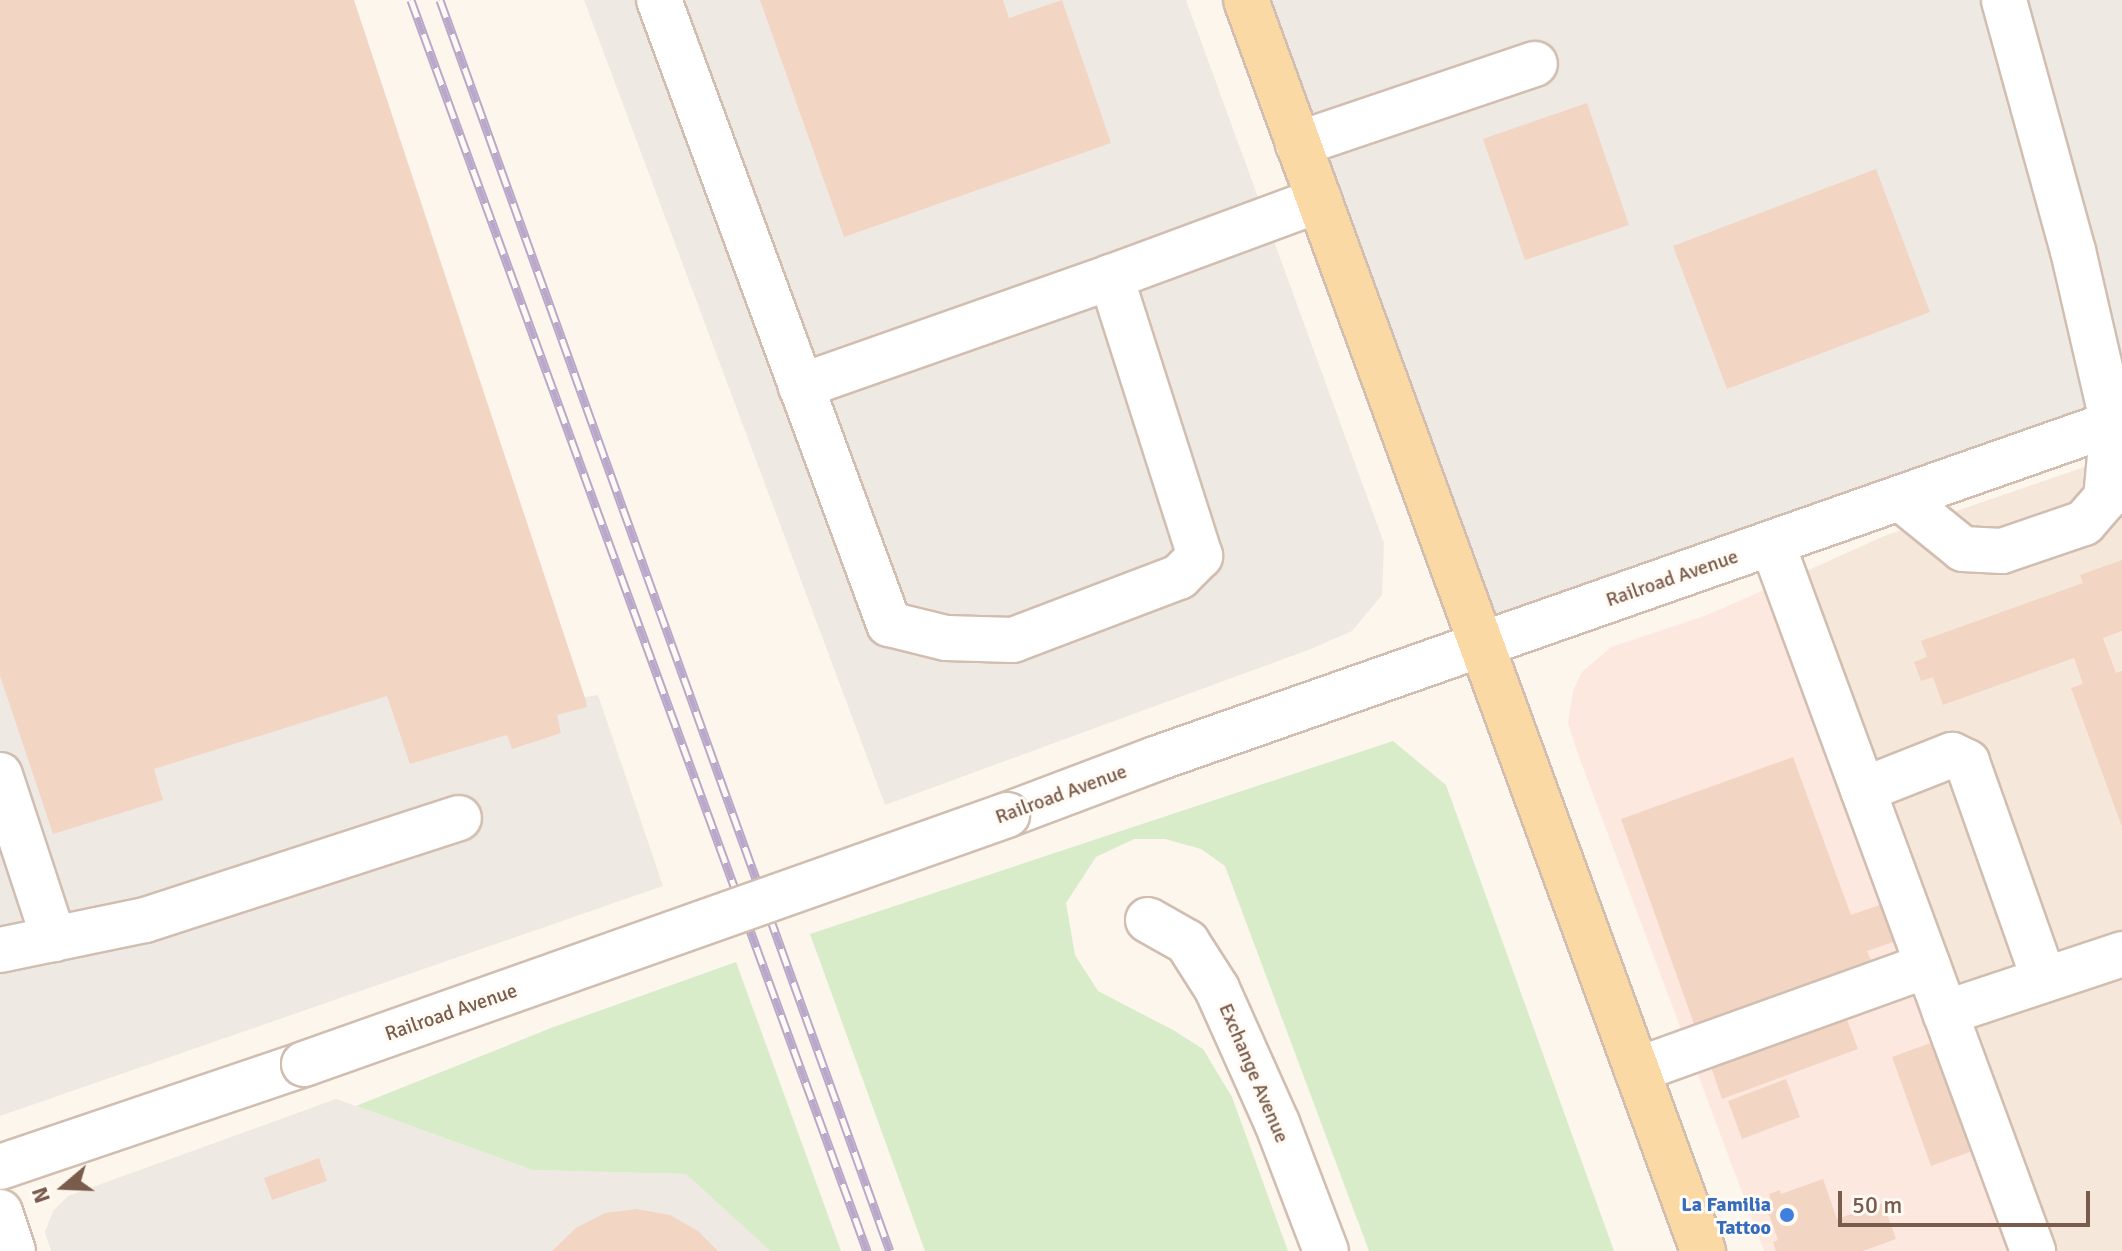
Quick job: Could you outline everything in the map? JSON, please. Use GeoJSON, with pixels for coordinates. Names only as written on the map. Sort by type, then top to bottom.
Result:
{"type":"FeatureCollection","features":[{"type":"Feature","properties":{"kind":"main road"},"geometry":{"type":"LineString","coordinates":[[1246,0],[1703,1251]]}},
{"type":"Feature","properties":{"kind":"street"},"geometry":{"type":"LineString","coordinates":[[659,0],[889,624],[946,638],[1013,640],[1179,577],[1200,556],[1111,277]]}},
{"type":"Feature","properties":{"kind":"street"},"geometry":{"type":"LineString","coordinates":[[1900,498],[1963,549],[2002,551],[2084,523],[2106,498],[2117,422],[2004,0]]}},
{"type":"Feature","properties":{"kind":"street"},"geometry":{"type":"LineString","coordinates":[[1298,144],[1535,64]]}},
{"type":"Feature","properties":{"kind":"street"},"geometry":{"type":"LineString","coordinates":[[801,386],[1319,200]]}},
{"type":"Feature","properties":{"kind":"street","name":"Railroad Avenue"},"geometry":{"type":"LineString","coordinates":[[0,1167],[304,1064],[2117,422]]}},
{"type":"Feature","properties":{"kind":"street"},"geometry":{"type":"LineString","coordinates":[[1772,543],[2033,1251]]}},
{"type":"Feature","properties":{"kind":"street"},"geometry":{"type":"LineString","coordinates":[[1863,790],[1952,755],[1967,762],[2044,980]]}},
{"type":"Feature","properties":{"kind":"street"},"geometry":{"type":"LineString","coordinates":[[0,775],[54,939]]}},
{"type":"Feature","properties":{"kind":"street"},"geometry":{"type":"LineString","coordinates":[[0,950],[145,920],[459,818]]}},
{"type":"Feature","properties":{"kind":"street","name":"Exchange Avenue"},"geometry":{"type":"LineString","coordinates":[[1148,920],[1187,942],[1217,989],[1277,1123],[1326,1251]]}},
{"type":"Feature","properties":{"kind":"street"},"geometry":{"type":"LineString","coordinates":[[1945,1013],[2122,954]]}},
{"type":"Feature","properties":{"kind":"street"},"geometry":{"type":"LineString","coordinates":[[1637,1070],[1928,965]]}},
{"type":"Feature","properties":{"kind":"street"},"geometry":{"type":"LineString","coordinates":[[0,1212],[13,1251]]}},
{"type":"Feature","properties":{"kind":"shaded area"},"geometry":{"type":"Polygon","coordinates":[[[0,0],[585,697],[598,695],[663,886],[0,1116],[0,0]]]}},
{"type":"Feature","properties":{"kind":"shaded area"},"geometry":{"type":"Polygon","coordinates":[[[584,0],[1186,0],[1384,543],[1382,595],[1352,631],[1311,649],[885,805],[584,0]]]}},
{"type":"Feature","properties":{"kind":"shaded area"},"geometry":{"type":"Polygon","coordinates":[[[1246,0],[2122,0],[2122,420],[1481,645],[1246,0]]]}},
{"type":"Feature","properties":{"kind":"shaded area"},"geometry":{"type":"Polygon","coordinates":[[[2122,454],[2122,1251],[2030,1251],[1798,575],[1884,536],[2122,454]]]}},
{"type":"Feature","properties":{"kind":"shaded area"},"geometry":{"type":"Polygon","coordinates":[[[1798,575],[2030,1251],[1764,1251],[1579,757],[1568,723],[1573,691],[1582,672],[1611,647],[1707,615],[1798,575]]]}},
{"type":"Feature","properties":{"kind":"shaded area"},"geometry":{"type":"Polygon","coordinates":[[[336,1099],[533,1170],[686,1174],[770,1251],[51,1251],[45,1232],[53,1211],[68,1196],[336,1099]]]}},
{"type":"Feature","properties":{"kind":"green space"},"geometry":{"type":"Polygon","coordinates":[[[1393,741],[1446,785],[1614,1251],[1369,1251],[1225,866],[1201,849],[1165,839],[1134,839],[1096,857],[1066,903],[1075,955],[1098,991],[1203,1049],[1232,1097],[1288,1251],[925,1251],[810,934],[1393,741]]]}},
{"type":"Feature","properties":{"kind":"green space"},"geometry":{"type":"Polygon","coordinates":[[[736,962],[841,1251],[770,1251],[686,1174],[533,1170],[356,1106],[551,1028],[736,962]]]}},
{"type":"Feature","properties":{"kind":"building"},"geometry":{"type":"Polygon","coordinates":[[[0,0],[354,0],[585,698],[587,707],[557,715],[561,733],[512,749],[507,735],[410,764],[387,696],[154,769],[163,800],[53,834],[0,676],[0,0]]]}},
{"type":"Feature","properties":{"kind":"building"},"geometry":{"type":"Polygon","coordinates":[[[760,0],[1003,0],[1009,18],[1062,0],[1111,143],[844,237],[760,0]]]}},
{"type":"Feature","properties":{"kind":"building"},"geometry":{"type":"Polygon","coordinates":[[[1587,103],[1629,225],[1525,260],[1483,139],[1587,103]]]}},
{"type":"Feature","properties":{"kind":"building"},"geometry":{"type":"Polygon","coordinates":[[[1876,169],[1930,312],[1727,389],[1673,246],[1876,169]]]}},
{"type":"Feature","properties":{"kind":"building"},"geometry":{"type":"Polygon","coordinates":[[[2122,560],[2122,631],[2103,638],[2116,673],[2122,671],[2122,827],[2071,688],[2083,684],[2074,658],[1943,705],[1933,677],[1921,681],[1914,662],[1927,657],[1921,641],[2083,583],[2080,575],[2122,560]]]}},
{"type":"Feature","properties":{"kind":"building"},"geometry":{"type":"Polygon","coordinates":[[[1793,757],[1851,915],[1891,901],[1905,938],[1867,951],[1871,960],[1694,1024],[1621,819],[1793,757]]]}},
{"type":"Feature","properties":{"kind":"building"},"geometry":{"type":"Polygon","coordinates":[[[1846,1017],[1858,1049],[1722,1099],[1711,1067],[1846,1017]]]}},
{"type":"Feature","properties":{"kind":"building"},"geometry":{"type":"Polygon","coordinates":[[[1941,1039],[1981,1148],[1931,1166],[1892,1057],[1941,1039]]]}},
{"type":"Feature","properties":{"kind":"building"},"geometry":{"type":"Polygon","coordinates":[[[1786,1079],[1800,1117],[1742,1139],[1728,1101],[1786,1079]]]}},
{"type":"Feature","properties":{"kind":"building"},"geometry":{"type":"Polygon","coordinates":[[[319,1158],[327,1181],[272,1200],[264,1178],[319,1158]]]}},
{"type":"Feature","properties":{"kind":"building"},"geometry":{"type":"Polygon","coordinates":[[[1823,1179],[1837,1219],[1883,1203],[1896,1239],[1863,1251],[1776,1251],[1773,1242],[1778,1240],[1764,1200],[1770,1198],[1769,1194],[1780,1190],[1781,1194],[1823,1179]]]}},
{"type":"Feature","properties":{"kind":"building"},"geometry":{"type":"Polygon","coordinates":[[[637,1209],[670,1215],[698,1231],[718,1251],[552,1251],[576,1228],[605,1213],[637,1209]]]}},
{"type":"Feature","properties":{"kind":"railway"},"geometry":{"type":"LineString","coordinates":[[411,0],[867,1251]]}},
{"type":"Feature","properties":{"kind":"railway"},"geometry":{"type":"LineString","coordinates":[[440,0],[890,1251]]}},
{"type":"Feature","properties":{"kind":"place","name":"La Familia Tattoo"},"geometry":{"type":"Point","coordinates":[1787,1215]}}]}
